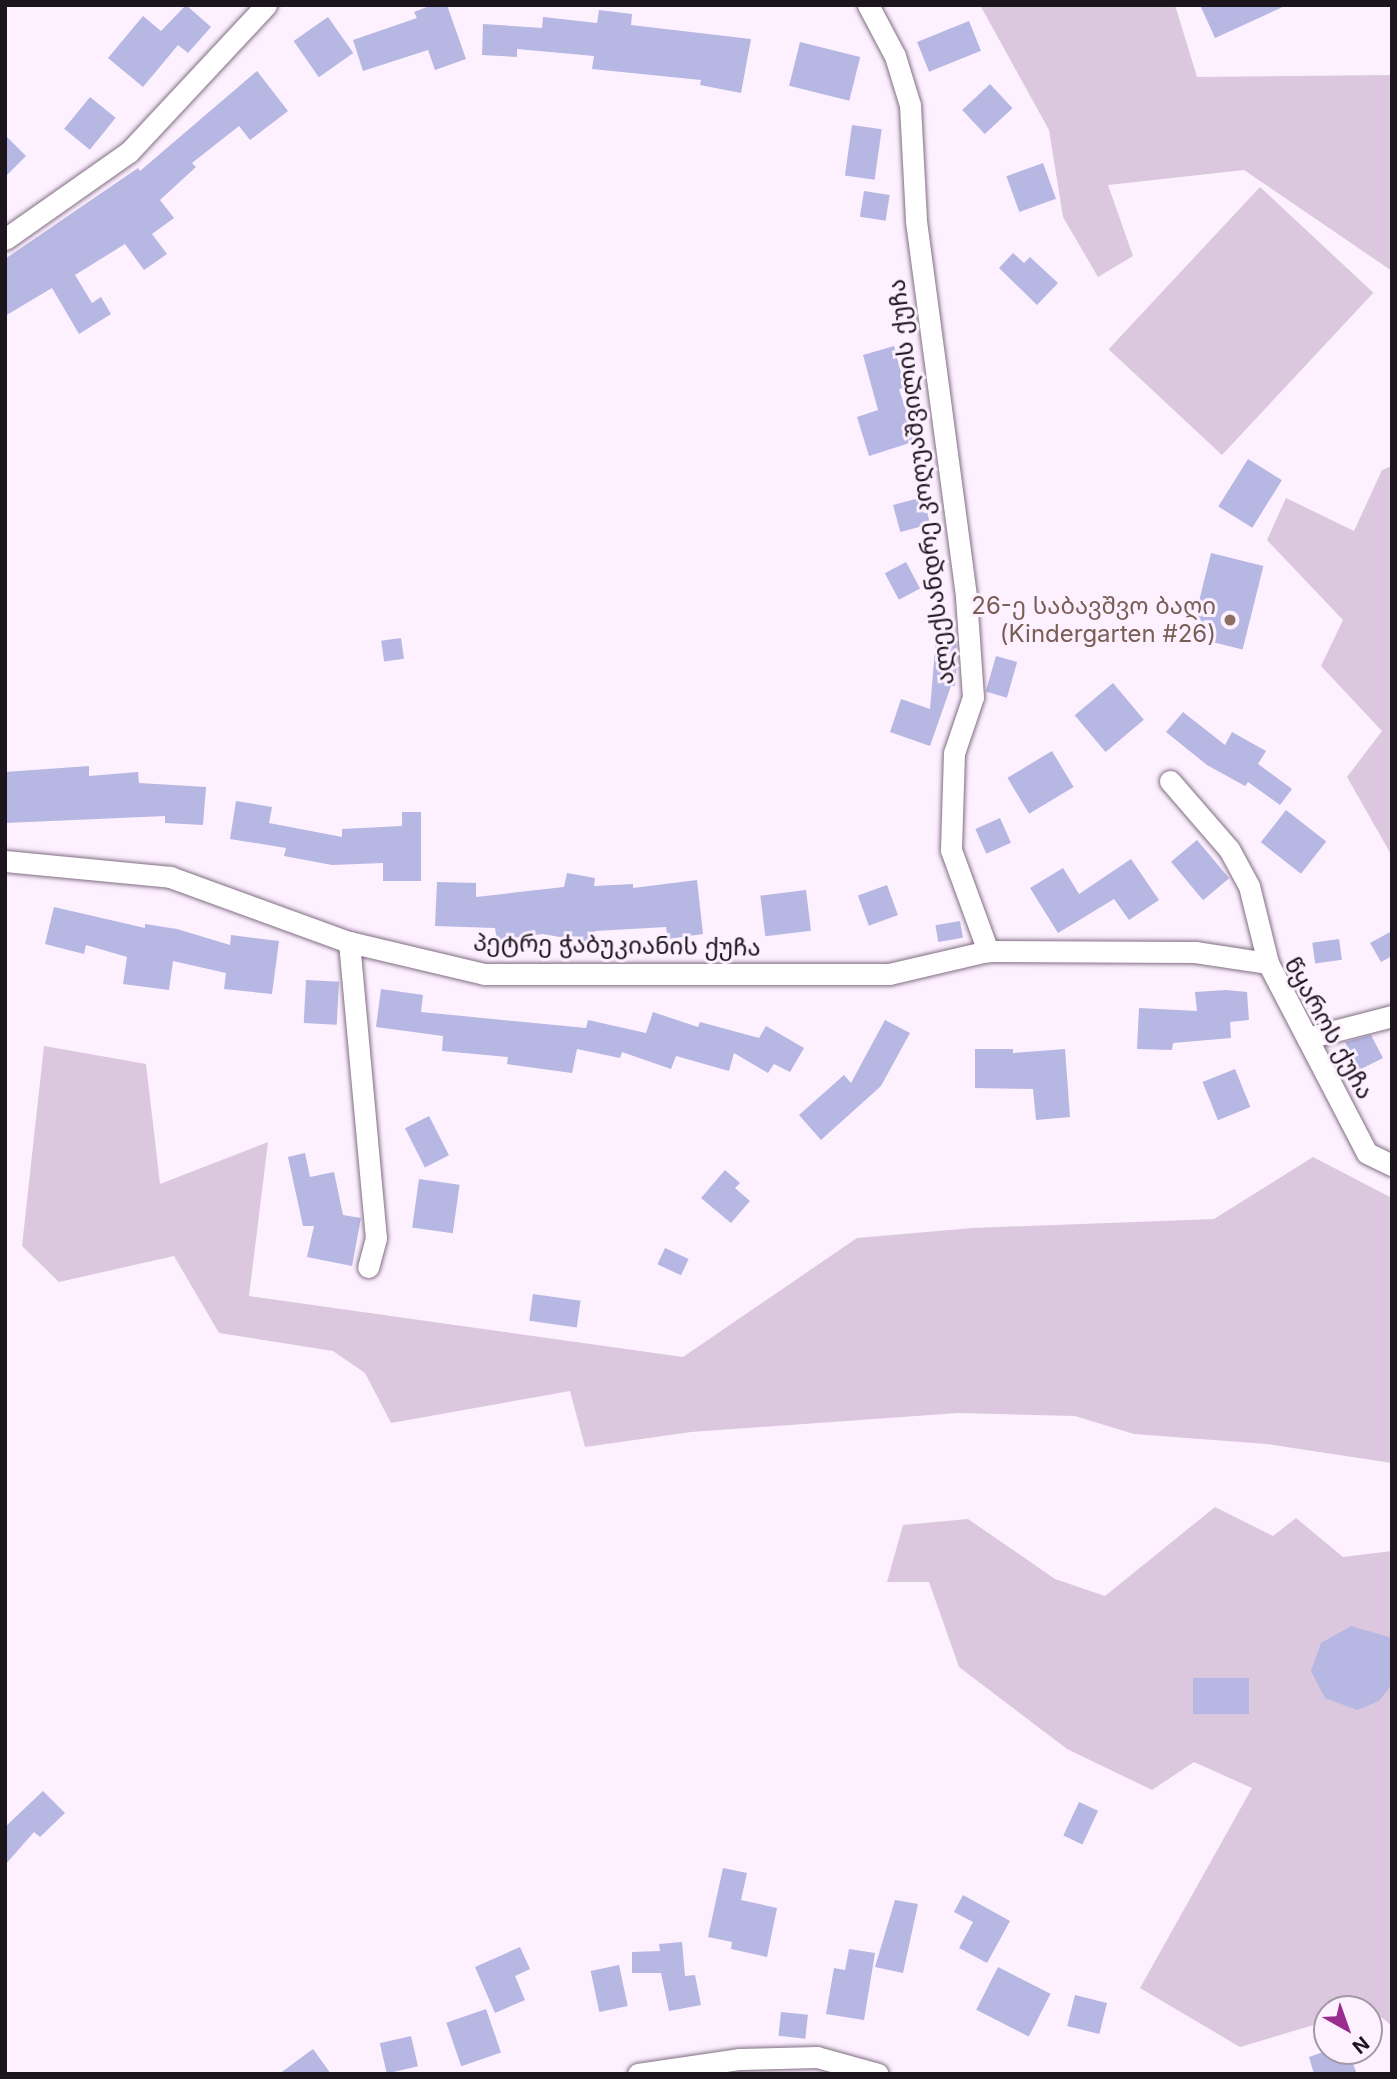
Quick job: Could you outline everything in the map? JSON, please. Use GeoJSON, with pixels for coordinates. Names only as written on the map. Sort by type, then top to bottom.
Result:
{"type":"FeatureCollection","features":[{"type":"Feature","properties":{"kind":"street"},"geometry":{"type":"LineString","coordinates":[[5,239],[129,152],[266,5]]}},
{"type":"Feature","properties":{"kind":"street","name":"ალექსანდრე კოღუაშვილის ქუჩა"},"geometry":{"type":"LineString","coordinates":[[868,5],[895,56],[910,105],[916,221],[966,597],[973,697],[954,753],[951,850],[988,951]]}},
{"type":"Feature","properties":{"kind":"street"},"geometry":{"type":"LineString","coordinates":[[1170,780],[1239,868],[1249,886],[1268,963]]}},
{"type":"Feature","properties":{"kind":"street","name":"პეტრე ჭაბუკიანის ქუჩა"},"geometry":{"type":"LineString","coordinates":[[5,860],[170,877],[349,942],[485,974],[889,974],[988,951]]}},
{"type":"Feature","properties":{"kind":"street"},"geometry":{"type":"LineString","coordinates":[[349,942],[376,1238],[368,1267]]}},
{"type":"Feature","properties":{"kind":"street","name":"წყაროს ქუჩა"},"geometry":{"type":"LineString","coordinates":[[988,951],[1195,952],[1268,963],[1367,1153],[1392,1165]]}},
{"type":"Feature","properties":{"kind":"street"},"geometry":{"type":"LineString","coordinates":[[1307,1038],[1392,1016]]}},
{"type":"Feature","properties":{"kind":"street"},"geometry":{"type":"LineString","coordinates":[[638,2074],[740,2059],[817,2057],[878,2074]]}},
{"type":"Feature","properties":{"kind":"shaded area"},"geometry":{"type":"Polygon","coordinates":[[[980,5],[1175,5],[1197,77],[1392,75],[1392,271],[1244,170],[1108,185],[1133,256],[1098,277],[1063,217],[1049,130],[980,5]]]}},
{"type":"Feature","properties":{"kind":"shaded area"},"geometry":{"type":"Polygon","coordinates":[[[1260,187],[1373,293],[1222,455],[1109,349],[1260,187]]]}},
{"type":"Feature","properties":{"kind":"shaded area"},"geometry":{"type":"Polygon","coordinates":[[[1392,466],[1392,856],[1347,777],[1382,731],[1321,666],[1343,620],[1267,540],[1286,498],[1354,531],[1382,470],[1392,466]]]}},
{"type":"Feature","properties":{"kind":"shaded area"},"geometry":{"type":"Polygon","coordinates":[[[44,1046],[146,1064],[160,1184],[268,1142],[249,1296],[683,1357],[857,1238],[973,1228],[1214,1219],[1313,1157],[1392,1198],[1392,1463],[1267,1444],[1134,1434],[1075,1416],[958,1413],[691,1432],[585,1447],[570,1391],[391,1423],[365,1373],[333,1351],[219,1333],[174,1256],[59,1282],[22,1246],[44,1046]]]}},
{"type":"Feature","properties":{"kind":"shaded area"},"geometry":{"type":"Polygon","coordinates":[[[1215,1507],[1273,1536],[1296,1518],[1343,1557],[1392,1551],[1392,2026],[1383,2019],[1383,1995],[1313,1995],[1313,2025],[1240,2047],[1140,1988],[1252,1788],[1194,1762],[1152,1790],[1067,1749],[959,1667],[929,1582],[887,1582],[903,1525],[968,1519],[1055,1579],[1105,1596],[1215,1507]]]}},
{"type":"Feature","properties":{"kind":"building"},"geometry":{"type":"Polygon","coordinates":[[[186,5],[211,27],[188,53],[178,45],[143,87],[108,58],[143,16],[161,31],[186,5]]]}},
{"type":"Feature","properties":{"kind":"building"},"geometry":{"type":"Polygon","coordinates":[[[432,5],[447,5],[466,59],[435,70],[428,50],[363,71],[353,40],[417,18],[414,12],[432,5]]]}},
{"type":"Feature","properties":{"kind":"building"},"geometry":{"type":"Polygon","coordinates":[[[1200,5],[1287,5],[1215,38],[1200,5]]]}},
{"type":"Feature","properties":{"kind":"building"},"geometry":{"type":"Polygon","coordinates":[[[599,10],[632,14],[631,25],[751,39],[741,93],[700,85],[701,80],[592,69],[594,56],[517,49],[517,57],[482,55],[483,24],[542,28],[543,17],[597,23],[599,10]]]}},
{"type":"Feature","properties":{"kind":"building"},"geometry":{"type":"Polygon","coordinates":[[[328,17],[353,53],[319,77],[294,41],[328,17]]]}},
{"type":"Feature","properties":{"kind":"building"},"geometry":{"type":"Polygon","coordinates":[[[969,21],[981,51],[929,72],[917,42],[969,21]]]}},
{"type":"Feature","properties":{"kind":"building"},"geometry":{"type":"Polygon","coordinates":[[[800,42],[860,57],[849,101],[789,86],[800,42]]]}},
{"type":"Feature","properties":{"kind":"building"},"geometry":{"type":"Polygon","coordinates":[[[257,71],[288,111],[250,140],[239,126],[192,163],[196,167],[160,200],[174,218],[152,234],[167,254],[144,270],[125,244],[75,275],[92,303],[101,297],[111,314],[79,334],[52,288],[5,316],[5,259],[138,168],[140,171],[257,71]]]}},
{"type":"Feature","properties":{"kind":"building"},"geometry":{"type":"Polygon","coordinates":[[[990,84],[1013,108],[985,134],[962,110],[990,84]]]}},
{"type":"Feature","properties":{"kind":"building"},"geometry":{"type":"Polygon","coordinates":[[[90,97],[116,118],[90,150],[64,129],[90,97]]]}},
{"type":"Feature","properties":{"kind":"building"},"geometry":{"type":"Polygon","coordinates":[[[852,125],[882,129],[875,180],[845,176],[852,125]]]}},
{"type":"Feature","properties":{"kind":"building"},"geometry":{"type":"Polygon","coordinates":[[[5,135],[26,156],[5,177],[5,135]]]}},
{"type":"Feature","properties":{"kind":"building"},"geometry":{"type":"Polygon","coordinates":[[[1043,163],[1056,199],[1019,212],[1006,176],[1043,163]]]}},
{"type":"Feature","properties":{"kind":"building"},"geometry":{"type":"Polygon","coordinates":[[[864,191],[890,195],[886,221],[860,217],[864,191]]]}},
{"type":"Feature","properties":{"kind":"building"},"geometry":{"type":"Polygon","coordinates":[[[1013,253],[1024,263],[1030,257],[1058,283],[1037,305],[999,268],[1013,253]]]}},
{"type":"Feature","properties":{"kind":"building"},"geometry":{"type":"Polygon","coordinates":[[[894,346],[905,388],[899,389],[916,441],[869,456],[857,417],[878,410],[863,355],[894,346]]]}},
{"type":"Feature","properties":{"kind":"building"},"geometry":{"type":"Polygon","coordinates":[[[1248,459],[1282,480],[1252,528],[1218,506],[1248,459]]]}},
{"type":"Feature","properties":{"kind":"building"},"geometry":{"type":"Polygon","coordinates":[[[923,497],[930,524],[900,532],[893,505],[923,497]]]}},
{"type":"Feature","properties":{"kind":"building"},"geometry":{"type":"Polygon","coordinates":[[[1211,553],[1263,566],[1243,650],[1190,636],[1211,553]]]}},
{"type":"Feature","properties":{"kind":"building"},"geometry":{"type":"Polygon","coordinates":[[[906,562],[920,588],[899,600],[885,573],[906,562]]]}},
{"type":"Feature","properties":{"kind":"building"},"geometry":{"type":"Polygon","coordinates":[[[401,638],[404,659],[384,662],[381,641],[401,638]]]}},
{"type":"Feature","properties":{"kind":"building"},"geometry":{"type":"Polygon","coordinates":[[[936,638],[956,639],[957,661],[955,686],[951,686],[930,746],[890,732],[901,699],[930,709],[936,638]]]}},
{"type":"Feature","properties":{"kind":"building"},"geometry":{"type":"Polygon","coordinates":[[[996,656],[1017,662],[1007,698],[986,692],[996,656]]]}},
{"type":"Feature","properties":{"kind":"building"},"geometry":{"type":"Polygon","coordinates":[[[1113,683],[1144,720],[1106,752],[1075,715],[1113,683]]]}},
{"type":"Feature","properties":{"kind":"building"},"geometry":{"type":"Polygon","coordinates":[[[1183,712],[1225,745],[1232,732],[1266,751],[1258,764],[1292,789],[1280,805],[1248,782],[1245,786],[1207,765],[1166,732],[1183,712]]]}},
{"type":"Feature","properties":{"kind":"building"},"geometry":{"type":"Polygon","coordinates":[[[1052,751],[1074,787],[1029,814],[1007,778],[1052,751]]]}},
{"type":"Feature","properties":{"kind":"building"},"geometry":{"type":"Polygon","coordinates":[[[89,766],[89,776],[138,772],[139,783],[206,787],[203,825],[165,823],[165,816],[5,823],[5,772],[89,766]]]}},
{"type":"Feature","properties":{"kind":"building"},"geometry":{"type":"Polygon","coordinates":[[[236,801],[272,807],[269,823],[342,837],[342,829],[402,826],[402,812],[421,812],[421,881],[383,881],[383,863],[332,865],[284,856],[286,848],[230,839],[236,801]]]}},
{"type":"Feature","properties":{"kind":"building"},"geometry":{"type":"Polygon","coordinates":[[[1286,810],[1326,841],[1301,874],[1261,842],[1286,810]]]}},
{"type":"Feature","properties":{"kind":"building"},"geometry":{"type":"Polygon","coordinates":[[[1000,818],[1011,843],[986,854],[975,829],[1000,818]]]}},
{"type":"Feature","properties":{"kind":"building"},"geometry":{"type":"Polygon","coordinates":[[[1197,840],[1229,878],[1203,900],[1171,862],[1197,840]]]}},
{"type":"Feature","properties":{"kind":"building"},"geometry":{"type":"Polygon","coordinates":[[[1131,859],[1159,900],[1129,920],[1114,899],[1058,933],[1030,888],[1063,868],[1079,894],[1131,859]]]}},
{"type":"Feature","properties":{"kind":"building"},"geometry":{"type":"Polygon","coordinates":[[[567,873],[595,878],[594,886],[633,884],[633,888],[697,880],[703,934],[668,939],[666,927],[595,931],[593,943],[543,934],[497,940],[495,928],[435,926],[437,882],[476,883],[476,897],[564,887],[567,873]]]}},
{"type":"Feature","properties":{"kind":"building"},"geometry":{"type":"Polygon","coordinates":[[[887,885],[898,915],[869,926],[858,896],[887,885]]]}},
{"type":"Feature","properties":{"kind":"building"},"geometry":{"type":"Polygon","coordinates":[[[806,890],[811,931],[765,936],[760,896],[806,890]]]}},
{"type":"Feature","properties":{"kind":"building"},"geometry":{"type":"Polygon","coordinates":[[[54,907],[145,928],[145,924],[177,929],[230,945],[231,935],[279,941],[272,994],[224,989],[226,973],[173,961],[169,990],[123,984],[127,957],[86,945],[84,954],[45,944],[54,907]]]}},
{"type":"Feature","properties":{"kind":"building"},"geometry":{"type":"Polygon","coordinates":[[[960,921],[963,938],[938,942],[935,925],[960,921]]]}},
{"type":"Feature","properties":{"kind":"building"},"geometry":{"type":"Polygon","coordinates":[[[1392,931],[1392,956],[1381,962],[1370,943],[1392,931]]]}},
{"type":"Feature","properties":{"kind":"building"},"geometry":{"type":"Polygon","coordinates":[[[1339,939],[1342,960],[1315,964],[1312,943],[1339,939]]]}},
{"type":"Feature","properties":{"kind":"building"},"geometry":{"type":"Polygon","coordinates":[[[306,980],[339,982],[337,1025],[304,1023],[306,980]]]}},
{"type":"Feature","properties":{"kind":"building"},"geometry":{"type":"Polygon","coordinates":[[[381,989],[423,995],[421,1012],[586,1028],[588,1020],[646,1033],[653,1012],[698,1027],[700,1022],[759,1038],[766,1026],[804,1048],[790,1072],[774,1064],[768,1073],[734,1053],[729,1071],[676,1056],[671,1069],[622,1052],[620,1058],[577,1049],[572,1073],[507,1064],[508,1057],[442,1051],[443,1036],[376,1027],[381,989]]]}},
{"type":"Feature","properties":{"kind":"building"},"geometry":{"type":"Polygon","coordinates":[[[1195,992],[1247,992],[1249,1020],[1230,1022],[1231,1038],[1173,1043],[1172,1050],[1137,1049],[1139,1008],[1197,1011],[1195,992]]]}},
{"type":"Feature","properties":{"kind":"building"},"geometry":{"type":"Polygon","coordinates":[[[885,1020],[910,1033],[881,1086],[821,1140],[799,1115],[844,1075],[851,1083],[885,1020]]]}},
{"type":"Feature","properties":{"kind":"building"},"geometry":{"type":"Polygon","coordinates":[[[1371,1035],[1383,1058],[1359,1070],[1345,1042],[1371,1035]]]}},
{"type":"Feature","properties":{"kind":"building"},"geometry":{"type":"Polygon","coordinates":[[[975,1049],[1013,1049],[1013,1053],[1065,1049],[1070,1117],[1036,1120],[1033,1089],[975,1088],[975,1049]]]}},
{"type":"Feature","properties":{"kind":"building"},"geometry":{"type":"Polygon","coordinates":[[[1235,1069],[1250,1107],[1218,1120],[1203,1082],[1235,1069]]]}},
{"type":"Feature","properties":{"kind":"building"},"geometry":{"type":"Polygon","coordinates":[[[429,1116],[449,1155],[425,1167],[405,1128],[429,1116]]]}},
{"type":"Feature","properties":{"kind":"building"},"geometry":{"type":"Polygon","coordinates":[[[305,1153],[310,1177],[334,1172],[343,1215],[361,1218],[352,1266],[307,1257],[314,1226],[303,1226],[288,1157],[305,1153]]]}},
{"type":"Feature","properties":{"kind":"building"},"geometry":{"type":"Polygon","coordinates":[[[725,1170],[740,1183],[735,1188],[750,1201],[731,1223],[701,1198],[725,1170]]]}},
{"type":"Feature","properties":{"kind":"building"},"geometry":{"type":"Polygon","coordinates":[[[419,1179],[460,1185],[453,1233],[412,1228],[419,1179]]]}},
{"type":"Feature","properties":{"kind":"building"},"geometry":{"type":"Polygon","coordinates":[[[665,1248],[689,1259],[681,1275],[657,1264],[665,1248]]]}},
{"type":"Feature","properties":{"kind":"building"},"geometry":{"type":"Polygon","coordinates":[[[533,1294],[581,1301],[577,1327],[529,1321],[533,1294]]]}},
{"type":"Feature","properties":{"kind":"building"},"geometry":{"type":"Polygon","coordinates":[[[1351,1626],[1392,1638],[1392,1684],[1379,1701],[1357,1710],[1325,1698],[1311,1671],[1321,1643],[1351,1626]]]}},
{"type":"Feature","properties":{"kind":"building"},"geometry":{"type":"Polygon","coordinates":[[[1193,1678],[1249,1678],[1249,1714],[1193,1714],[1193,1678]]]}},
{"type":"Feature","properties":{"kind":"building"},"geometry":{"type":"Polygon","coordinates":[[[43,1791],[65,1813],[40,1837],[34,1832],[5,1865],[5,1827],[43,1791]]]}},
{"type":"Feature","properties":{"kind":"building"},"geometry":{"type":"Polygon","coordinates":[[[1079,1802],[1098,1811],[1082,1844],[1063,1836],[1079,1802]]]}},
{"type":"Feature","properties":{"kind":"building"},"geometry":{"type":"Polygon","coordinates":[[[723,1868],[747,1873],[741,1900],[777,1908],[767,1957],[731,1949],[732,1942],[708,1937],[723,1868]]]}},
{"type":"Feature","properties":{"kind":"building"},"geometry":{"type":"Polygon","coordinates":[[[963,1895],[1010,1921],[987,1963],[959,1948],[973,1922],[954,1912],[963,1895]]]}},
{"type":"Feature","properties":{"kind":"building"},"geometry":{"type":"Polygon","coordinates":[[[895,1900],[918,1904],[903,1973],[875,1967],[895,1900]]]}},
{"type":"Feature","properties":{"kind":"building"},"geometry":{"type":"Polygon","coordinates":[[[682,1942],[685,1976],[695,1975],[701,2005],[669,2011],[661,1973],[632,1973],[632,1952],[660,1951],[659,1944],[682,1942]]]}},
{"type":"Feature","properties":{"kind":"building"},"geometry":{"type":"Polygon","coordinates":[[[520,1947],[530,1969],[515,1976],[525,2000],[495,2013],[475,1967],[520,1947]]]}},
{"type":"Feature","properties":{"kind":"building"},"geometry":{"type":"Polygon","coordinates":[[[849,1949],[875,1953],[864,2020],[826,2014],[834,1968],[845,1970],[849,1949]]]}},
{"type":"Feature","properties":{"kind":"building"},"geometry":{"type":"Polygon","coordinates":[[[619,1965],[628,2006],[599,2012],[591,1971],[619,1965]]]}},
{"type":"Feature","properties":{"kind":"building"},"geometry":{"type":"Polygon","coordinates":[[[998,1967],[1051,1994],[1029,2037],[976,2010],[998,1967]]]}},
{"type":"Feature","properties":{"kind":"building"},"geometry":{"type":"Polygon","coordinates":[[[1075,1995],[1107,2003],[1099,2034],[1067,2026],[1075,1995]]]}},
{"type":"Feature","properties":{"kind":"building"},"geometry":{"type":"Polygon","coordinates":[[[486,2009],[501,2052],[461,2066],[446,2023],[486,2009]]]}},
{"type":"Feature","properties":{"kind":"building"},"geometry":{"type":"Polygon","coordinates":[[[781,2012],[808,2015],[805,2039],[778,2036],[781,2012]]]}},
{"type":"Feature","properties":{"kind":"building"},"geometry":{"type":"Polygon","coordinates":[[[411,2036],[418,2066],[387,2073],[380,2043],[411,2036]]]}},
{"type":"Feature","properties":{"kind":"building"},"geometry":{"type":"Polygon","coordinates":[[[313,2049],[331,2074],[279,2074],[313,2049]]]}},
{"type":"Feature","properties":{"kind":"building"},"geometry":{"type":"Polygon","coordinates":[[[1313,2056],[1313,2065],[1353,2065],[1357,2074],[1314,2074],[1309,2057],[1313,2056]]]}},
{"type":"Feature","properties":{"kind":"place","name":"26-ე საბავშვო ბაღი (Kindergarten #26)"},"geometry":{"type":"Point","coordinates":[1230,620]}}]}
